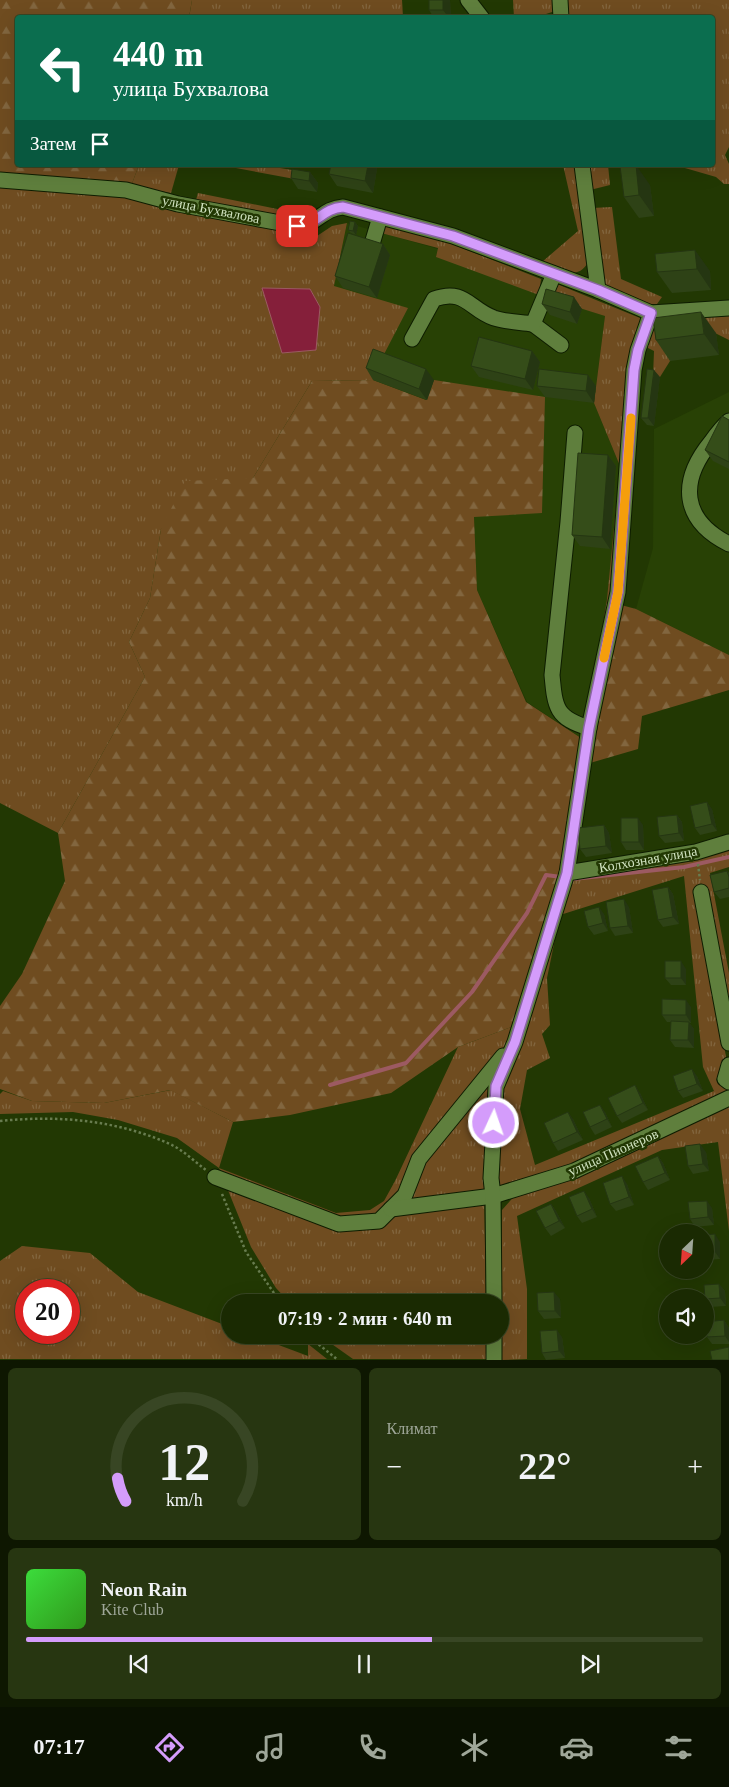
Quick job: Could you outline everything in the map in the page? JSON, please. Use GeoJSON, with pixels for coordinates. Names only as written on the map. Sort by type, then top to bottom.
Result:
{"type":"FeatureCollection","features":[{"type":"Feature","properties":{"kind":"street"},"geometry":{"type":"LineString","coordinates":[[468,0],[480,15]]}},
{"type":"Feature","properties":{"kind":"street"},"geometry":{"type":"LineString","coordinates":[[560,0],[561,15]]}},
{"type":"Feature","properties":{"kind":"street"},"geometry":{"type":"LineString","coordinates":[[582,167],[598,290]]}},
{"type":"Feature","properties":{"kind":"street","name":"улица Бухвалова"},"geometry":{"type":"LineString","coordinates":[[0,180],[126,190],[178,204],[297,226],[311,224],[334,208],[343,207],[453,236],[598,290],[651,313],[729,308]]}},
{"type":"Feature","properties":{"kind":"street"},"geometry":{"type":"LineString","coordinates":[[372,244],[380,217]]}},
{"type":"Feature","properties":{"kind":"street"},"geometry":{"type":"LineString","coordinates":[[533,324],[554,274]]}},
{"type":"Feature","properties":{"kind":"street"},"geometry":{"type":"LineString","coordinates":[[412,339],[434,299],[448,294],[464,299],[493,318],[533,324],[561,345]]}},
{"type":"Feature","properties":{"kind":"street"},"geometry":{"type":"LineString","coordinates":[[494,1294],[493,1196],[491,1178],[496,1086],[515,1042],[567,873],[589,728],[618,592],[634,370],[638,350],[651,313]]}},
{"type":"Feature","properties":{"kind":"street"},"geometry":{"type":"LineString","coordinates":[[729,421],[703,452],[692,472],[688,493],[694,514],[705,528],[729,544]]}},
{"type":"Feature","properties":{"kind":"street"},"geometry":{"type":"LineString","coordinates":[[575,433],[566,550],[552,675],[554,695],[560,714],[570,723],[589,728]]}},
{"type":"Feature","properties":{"kind":"street","name":"Колхозная улица"},"geometry":{"type":"LineString","coordinates":[[567,873],[696,852],[729,842]]}},
{"type":"Feature","properties":{"kind":"street"},"geometry":{"type":"LineString","coordinates":[[701,892],[729,1043]]}},
{"type":"Feature","properties":{"kind":"street"},"geometry":{"type":"LineString","coordinates":[[215,1177],[339,1224],[379,1221],[405,1195],[420,1159],[515,1042]]}},
{"type":"Feature","properties":{"kind":"street"},"geometry":{"type":"LineString","coordinates":[[729,1066],[726,1079],[729,1082]]}},
{"type":"Feature","properties":{"kind":"street","name":"улица Пионеров"},"geometry":{"type":"LineString","coordinates":[[392,1209],[493,1196],[574,1171],[729,1098]]}},
{"type":"Feature","properties":{"kind":"street"},"geometry":{"type":"LineString","coordinates":[[494,1344],[494,1360]]}},
{"type":"Feature","properties":{"kind":"path"},"geometry":{"type":"LineString","coordinates":[[697,860],[700,875]]}},
{"type":"Feature","properties":{"kind":"path"},"geometry":{"type":"LineString","coordinates":[[0,1121],[29,1118],[118,1126],[173,1146],[215,1177],[246,1252],[275,1294]]}},
{"type":"Feature","properties":{"kind":"path"},"geometry":{"type":"LineString","coordinates":[[318,1344],[338,1360]]}},
{"type":"Feature","properties":{"kind":"shaded area"},"geometry":{"type":"Polygon","coordinates":[[[347,223],[438,249],[436,256],[605,316],[594,403],[620,466],[607,599],[584,740],[527,702],[477,590],[474,516],[427,400],[373,380],[381,360],[334,286],[347,223]]]}},
{"type":"Feature","properties":{"kind":"shaded area"},"geometry":{"type":"Polygon","coordinates":[[[262,288],[310,289],[320,307],[316,350],[282,353],[262,288]]]}},
{"type":"Feature","properties":{"kind":"shaded area"},"geometry":{"type":"Polygon","coordinates":[[[729,392],[729,655],[636,609],[653,548],[654,429],[729,392]]]}},
{"type":"Feature","properties":{"kind":"green space"},"geometry":{"type":"Polygon","coordinates":[[[0,0],[192,0],[189,15],[15,15],[15,167],[138,167],[131,186],[0,175],[0,0]]]}},
{"type":"Feature","properties":{"kind":"green space"},"geometry":{"type":"Polygon","coordinates":[[[192,0],[402,0],[403,15],[190,15],[192,0]]]}},
{"type":"Feature","properties":{"kind":"green space"},"geometry":{"type":"Polygon","coordinates":[[[513,0],[555,0],[555,11],[543,15],[514,15],[513,0]]]}},
{"type":"Feature","properties":{"kind":"green space"},"geometry":{"type":"Polygon","coordinates":[[[565,0],[729,0],[729,147],[725,155],[729,164],[729,184],[724,184],[716,177],[685,167],[715,167],[715,15],[566,15],[565,0]]]}},
{"type":"Feature","properties":{"kind":"green space"},"geometry":{"type":"Polygon","coordinates":[[[138,167],[178,167],[171,193],[131,186],[138,167]]]}},
{"type":"Feature","properties":{"kind":"green space"},"geometry":{"type":"Polygon","coordinates":[[[231,167],[274,167],[310,173],[300,180],[231,167]]]}},
{"type":"Feature","properties":{"kind":"green space"},"geometry":{"type":"Polygon","coordinates":[[[563,167],[578,167],[591,256],[587,265],[582,270],[576,272],[564,271],[542,262],[578,231],[563,167]]]}},
{"type":"Feature","properties":{"kind":"green space"},"geometry":{"type":"Polygon","coordinates":[[[587,167],[608,167],[610,185],[590,190],[587,167]]]}},
{"type":"Feature","properties":{"kind":"green space"},"geometry":{"type":"Polygon","coordinates":[[[0,185],[125,195],[176,212],[317,236],[332,226],[347,223],[334,286],[408,308],[381,360],[373,380],[312,381],[253,478],[161,529],[150,598],[129,642],[145,677],[58,833],[0,803],[0,185]],[[263,288],[282,353],[315,350],[320,307],[310,289],[263,288]]]}},
{"type":"Feature","properties":{"kind":"green space"},"geometry":{"type":"Polygon","coordinates":[[[198,193],[287,211],[286,218],[196,200],[198,193]]]}},
{"type":"Feature","properties":{"kind":"green space"},"geometry":{"type":"Polygon","coordinates":[[[612,207],[621,279],[662,297],[657,304],[648,304],[613,292],[605,284],[600,264],[592,208],[612,207]]]}},
{"type":"Feature","properties":{"kind":"green space"},"geometry":{"type":"Polygon","coordinates":[[[386,226],[449,243],[541,279],[539,295],[436,257],[438,248],[381,233],[386,226]]]}},
{"type":"Feature","properties":{"kind":"green space"},"geometry":{"type":"Polygon","coordinates":[[[557,284],[640,318],[615,591],[587,723],[607,599],[620,466],[594,403],[605,316],[548,298],[557,284]]]}},
{"type":"Feature","properties":{"kind":"green space"},"geometry":{"type":"Polygon","coordinates":[[[729,316],[729,340],[715,333],[670,361],[660,377],[653,377],[654,351],[644,346],[647,333],[658,321],[729,316]]]}},
{"type":"Feature","properties":{"kind":"green space"},"geometry":{"type":"Polygon","coordinates":[[[373,380],[426,400],[434,380],[545,397],[542,513],[474,517],[477,590],[526,702],[584,740],[562,873],[514,1026],[458,1047],[391,1093],[290,1115],[233,1122],[170,1090],[104,1103],[32,1101],[0,1089],[0,1006],[22,974],[65,881],[58,833],[145,677],[129,642],[150,598],[161,529],[185,481],[253,478],[312,381],[373,380]]]}},
{"type":"Feature","properties":{"kind":"green space"},"geometry":{"type":"Polygon","coordinates":[[[621,605],[636,609],[729,655],[729,690],[642,716],[638,749],[590,763],[621,605]]]}},
{"type":"Feature","properties":{"kind":"green space"},"geometry":{"type":"Polygon","coordinates":[[[729,849],[729,867],[710,873],[729,973],[729,1017],[698,891],[726,1057],[716,1080],[729,1091],[569,1167],[502,1188],[497,1180],[500,1087],[570,875],[729,849]],[[684,876],[560,915],[547,978],[550,1025],[542,1034],[550,1058],[527,1070],[520,1109],[535,1165],[714,1091],[703,1067],[684,876]]]}},
{"type":"Feature","properties":{"kind":"green space"},"geometry":{"type":"Polygon","coordinates":[[[514,1026],[490,1081],[484,1190],[486,1294],[282,1294],[251,1247],[219,1168],[336,1213],[370,1210],[384,1201],[395,1181],[458,1047],[514,1026]]]}},
{"type":"Feature","properties":{"kind":"green space"},"geometry":{"type":"Polygon","coordinates":[[[171,1090],[233,1122],[219,1168],[177,1138],[118,1120],[73,1112],[0,1114],[0,1094],[3,1091],[32,1101],[104,1103],[171,1090]]]}},
{"type":"Feature","properties":{"kind":"green space"},"geometry":{"type":"Polygon","coordinates":[[[729,1102],[729,1231],[718,1142],[662,1150],[517,1216],[527,1289],[527,1359],[501,1360],[501,1344],[509,1344],[509,1294],[501,1294],[502,1210],[517,1193],[729,1102]]]}},
{"type":"Feature","properties":{"kind":"green space"},"geometry":{"type":"Polygon","coordinates":[[[22,1246],[90,1253],[138,1292],[221,1324],[221,1344],[276,1344],[308,1356],[308,1344],[327,1359],[0,1359],[0,1261],[22,1246]]]}},
{"type":"Feature","properties":{"kind":"green space"},"geometry":{"type":"Polygon","coordinates":[[[332,1344],[486,1344],[487,1359],[353,1359],[332,1344]]]}},
{"type":"Feature","properties":{"kind":"building"},"geometry":{"type":"Polygon","coordinates":[[[429,0],[443,0],[443,10],[429,10],[429,0]]]}},
{"type":"Feature","properties":{"kind":"building"},"geometry":{"type":"Polygon","coordinates":[[[331,167],[368,167],[365,181],[329,174],[331,167]]]}},
{"type":"Feature","properties":{"kind":"building"},"geometry":{"type":"Polygon","coordinates":[[[620,167],[636,167],[639,195],[624,197],[620,167]]]}},
{"type":"Feature","properties":{"kind":"building"},"geometry":{"type":"Polygon","coordinates":[[[292,169],[310,172],[309,181],[291,178],[292,169]]]}},
{"type":"Feature","properties":{"kind":"building"},"geometry":{"type":"Polygon","coordinates":[[[350,221],[355,222],[353,231],[348,230],[350,221]]]}},
{"type":"Feature","properties":{"kind":"building"},"geometry":{"type":"Polygon","coordinates":[[[348,233],[383,244],[369,287],[335,276],[348,233]]]}},
{"type":"Feature","properties":{"kind":"building"},"geometry":{"type":"Polygon","coordinates":[[[695,250],[697,269],[657,272],[655,254],[695,250]]]}},
{"type":"Feature","properties":{"kind":"building"},"geometry":{"type":"Polygon","coordinates":[[[546,289],[574,297],[570,312],[542,304],[546,289]]]}},
{"type":"Feature","properties":{"kind":"building"},"geometry":{"type":"Polygon","coordinates":[[[701,312],[704,334],[656,340],[653,318],[701,312]]]}},
{"type":"Feature","properties":{"kind":"building"},"geometry":{"type":"Polygon","coordinates":[[[479,337],[532,351],[525,379],[471,366],[479,337]]]}},
{"type":"Feature","properties":{"kind":"building"},"geometry":{"type":"Polygon","coordinates":[[[373,349],[426,369],[419,389],[366,368],[373,349]]]}},
{"type":"Feature","properties":{"kind":"building"},"geometry":{"type":"Polygon","coordinates":[[[539,369],[588,375],[586,391],[537,386],[539,369]]]}},
{"type":"Feature","properties":{"kind":"building"},"geometry":{"type":"Polygon","coordinates":[[[647,369],[654,370],[648,418],[641,418],[647,369]]]}},
{"type":"Feature","properties":{"kind":"building"},"geometry":{"type":"Polygon","coordinates":[[[722,416],[729,420],[729,462],[705,450],[722,416]]]}},
{"type":"Feature","properties":{"kind":"building"},"geometry":{"type":"Polygon","coordinates":[[[578,453],[608,455],[602,537],[572,535],[578,453]]]}},
{"type":"Feature","properties":{"kind":"building"},"geometry":{"type":"Polygon","coordinates":[[[707,802],[712,824],[695,828],[690,806],[707,802]]]}},
{"type":"Feature","properties":{"kind":"building"},"geometry":{"type":"Polygon","coordinates":[[[677,815],[679,833],[659,836],[657,817],[677,815]]]}},
{"type":"Feature","properties":{"kind":"building"},"geometry":{"type":"Polygon","coordinates":[[[621,818],[638,818],[639,842],[621,842],[621,818]]]}},
{"type":"Feature","properties":{"kind":"building"},"geometry":{"type":"Polygon","coordinates":[[[604,825],[606,846],[580,849],[578,828],[604,825]]]}},
{"type":"Feature","properties":{"kind":"building"},"geometry":{"type":"Polygon","coordinates":[[[727,871],[729,888],[714,892],[710,875],[727,871]]]}},
{"type":"Feature","properties":{"kind":"building"},"geometry":{"type":"Polygon","coordinates":[[[668,887],[673,917],[658,920],[652,890],[668,887]]]}},
{"type":"Feature","properties":{"kind":"building"},"geometry":{"type":"Polygon","coordinates":[[[624,899],[628,926],[610,928],[606,902],[624,899]]]}},
{"type":"Feature","properties":{"kind":"building"},"geometry":{"type":"Polygon","coordinates":[[[599,907],[603,923],[588,927],[584,911],[599,907]]]}},
{"type":"Feature","properties":{"kind":"building"},"geometry":{"type":"Polygon","coordinates":[[[665,961],[681,961],[681,978],[665,978],[665,961]]]}},
{"type":"Feature","properties":{"kind":"building"},"geometry":{"type":"Polygon","coordinates":[[[662,999],[686,1000],[686,1015],[662,1015],[662,999]]]}},
{"type":"Feature","properties":{"kind":"building"},"geometry":{"type":"Polygon","coordinates":[[[671,1021],[689,1022],[688,1040],[670,1040],[671,1021]]]}},
{"type":"Feature","properties":{"kind":"building"},"geometry":{"type":"Polygon","coordinates":[[[692,1069],[697,1084],[678,1091],[673,1076],[692,1069]]]}},
{"type":"Feature","properties":{"kind":"building"},"geometry":{"type":"Polygon","coordinates":[[[635,1085],[643,1103],[617,1116],[608,1098],[635,1085]]]}},
{"type":"Feature","properties":{"kind":"building"},"geometry":{"type":"Polygon","coordinates":[[[600,1105],[607,1119],[590,1127],[583,1112],[600,1105]]]}},
{"type":"Feature","properties":{"kind":"building"},"geometry":{"type":"Polygon","coordinates":[[[568,1112],[577,1132],[553,1143],[544,1123],[568,1112]]]}},
{"type":"Feature","properties":{"kind":"building"},"geometry":{"type":"Polygon","coordinates":[[[700,1144],[703,1164],[688,1166],[685,1146],[700,1144]]]}},
{"type":"Feature","properties":{"kind":"building"},"geometry":{"type":"Polygon","coordinates":[[[658,1156],[665,1173],[643,1182],[635,1166],[658,1156]]]}},
{"type":"Feature","properties":{"kind":"building"},"geometry":{"type":"Polygon","coordinates":[[[622,1176],[629,1197],[610,1204],[603,1183],[622,1176]]]}},
{"type":"Feature","properties":{"kind":"building"},"geometry":{"type":"Polygon","coordinates":[[[584,1191],[592,1209],[577,1216],[569,1197],[584,1191]]]}},
{"type":"Feature","properties":{"kind":"building"},"geometry":{"type":"Polygon","coordinates":[[[707,1201],[708,1217],[690,1219],[688,1202],[707,1201]]]}},
{"type":"Feature","properties":{"kind":"building"},"geometry":{"type":"Polygon","coordinates":[[[551,1204],[559,1221],[545,1228],[536,1211],[551,1204]]]}},
{"type":"Feature","properties":{"kind":"building"},"geometry":{"type":"Polygon","coordinates":[[[715,1234],[715,1252],[714,1252],[715,1234]]]}},
{"type":"Feature","properties":{"kind":"building"},"geometry":{"type":"Polygon","coordinates":[[[719,1284],[720,1298],[714,1298],[714,1289],[704,1289],[704,1285],[719,1284]]]}},
{"type":"Feature","properties":{"kind":"building"},"geometry":{"type":"Polygon","coordinates":[[[554,1292],[555,1311],[538,1311],[537,1293],[554,1292]]]}},
{"type":"Feature","properties":{"kind":"building"},"geometry":{"type":"Polygon","coordinates":[[[724,1320],[725,1336],[714,1337],[714,1321],[724,1320]]]}},
{"type":"Feature","properties":{"kind":"building"},"geometry":{"type":"Polygon","coordinates":[[[557,1330],[559,1351],[542,1353],[540,1331],[557,1330]]]}},
{"type":"Feature","properties":{"kind":"building"},"geometry":{"type":"Polygon","coordinates":[[[729,1347],[729,1360],[712,1360],[710,1351],[729,1347]]]}},
{"type":"Feature","properties":{"kind":"waterway"},"geometry":{"type":"LineString","coordinates":[[573,879],[684,867],[729,857]]}},
{"type":"Feature","properties":{"kind":"waterway"},"geometry":{"type":"LineString","coordinates":[[330,1085],[406,1063],[472,992],[527,913],[546,875],[561,877]]}},
{"type":"Feature","properties":{"kind":"slow traffic"},"geometry":{"type":"LineString","coordinates":[[604,658],[618,592],[631,418]]}},
{"type":"Feature","properties":{"kind":"route"},"geometry":{"type":"LineString","coordinates":[[297,226],[311,224],[328,210],[343,207],[453,236],[598,290],[651,313],[638,350],[634,370],[618,592],[589,728],[567,873],[515,1042],[496,1086],[494,1123]]}}]}
